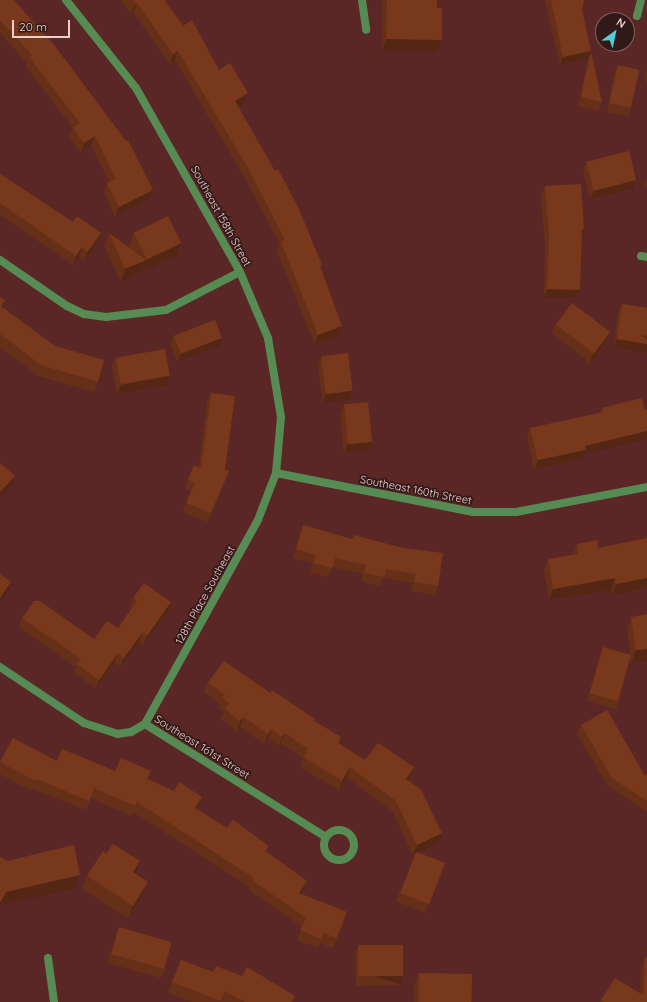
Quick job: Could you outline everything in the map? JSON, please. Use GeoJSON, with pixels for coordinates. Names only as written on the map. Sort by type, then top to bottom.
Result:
{"type":"FeatureCollection","features":[{"type":"Feature","properties":{"kind":"street","name":"Southeast 158th Street"},"geometry":{"type":"LineString","coordinates":[[66,0],[136,88],[240,272],[268,338],[281,417],[276,473]]}},
{"type":"Feature","properties":{"kind":"street"},"geometry":{"type":"LineString","coordinates":[[362,0],[366,30]]}},
{"type":"Feature","properties":{"kind":"street"},"geometry":{"type":"LineString","coordinates":[[637,16],[641,0]]}},
{"type":"Feature","properties":{"kind":"street"},"geometry":{"type":"LineString","coordinates":[[0,260],[67,306],[84,314],[106,317],[166,310],[240,272]]}},
{"type":"Feature","properties":{"kind":"street","name":"Southeast 160th Street"},"geometry":{"type":"LineString","coordinates":[[276,473],[473,512],[516,512],[647,487]]}},
{"type":"Feature","properties":{"kind":"street","name":"128th Place Southeast"},"geometry":{"type":"LineString","coordinates":[[146,724],[258,520],[276,473]]}},
{"type":"Feature","properties":{"kind":"street","name":"Southeast 161st Street"},"geometry":{"type":"LineString","coordinates":[[0,668],[84,723],[117,734],[131,732],[146,724],[326,837]]}},
{"type":"Feature","properties":{"kind":"street"},"geometry":{"type":"LineString","coordinates":[[48,958],[54,1002]]}},
{"type":"Feature","properties":{"kind":"building"},"geometry":{"type":"Polygon","coordinates":[[[0,0],[14,0],[55,46],[126,141],[128,140],[153,190],[119,207],[107,183],[116,179],[95,136],[84,143],[73,128],[80,123],[29,57],[32,55],[0,20],[0,0]]]}},
{"type":"Feature","properties":{"kind":"building"},"geometry":{"type":"Polygon","coordinates":[[[132,0],[164,0],[183,26],[192,20],[219,70],[230,63],[248,93],[235,101],[275,171],[278,169],[299,209],[322,265],[320,266],[342,326],[318,335],[281,242],[285,240],[248,168],[178,51],[173,54],[137,3],[135,4],[132,0]]]}},
{"type":"Feature","properties":{"kind":"building"},"geometry":{"type":"Polygon","coordinates":[[[387,0],[437,0],[437,8],[442,8],[442,40],[386,39],[387,0]]]}},
{"type":"Feature","properties":{"kind":"building"},"geometry":{"type":"Polygon","coordinates":[[[551,0],[584,0],[582,9],[591,51],[563,57],[551,0]]]}},
{"type":"Feature","properties":{"kind":"building"},"geometry":{"type":"Polygon","coordinates":[[[591,52],[602,102],[581,97],[591,52]]]}},
{"type":"Feature","properties":{"kind":"building"},"geometry":{"type":"Polygon","coordinates":[[[618,65],[639,70],[631,108],[609,103],[618,65]]]}},
{"type":"Feature","properties":{"kind":"building"},"geometry":{"type":"Polygon","coordinates":[[[629,151],[636,180],[594,191],[586,162],[629,151]]]}},
{"type":"Feature","properties":{"kind":"building"},"geometry":{"type":"Polygon","coordinates":[[[0,174],[73,222],[77,216],[101,233],[87,252],[82,247],[76,256],[0,203],[0,174]]]}},
{"type":"Feature","properties":{"kind":"building"},"geometry":{"type":"Polygon","coordinates":[[[581,184],[584,229],[582,229],[580,290],[547,289],[549,237],[545,186],[581,184]]]}},
{"type":"Feature","properties":{"kind":"building"},"geometry":{"type":"Polygon","coordinates":[[[168,216],[181,243],[147,260],[134,233],[168,216]]]}},
{"type":"Feature","properties":{"kind":"building"},"geometry":{"type":"Polygon","coordinates":[[[109,233],[146,260],[125,269],[109,233]]]}},
{"type":"Feature","properties":{"kind":"building"},"geometry":{"type":"Polygon","coordinates":[[[0,297],[5,300],[1,306],[55,346],[104,360],[98,382],[41,365],[0,334],[0,297]]]}},
{"type":"Feature","properties":{"kind":"building"},"geometry":{"type":"Polygon","coordinates":[[[572,303],[610,332],[594,353],[556,325],[572,303]]]}},
{"type":"Feature","properties":{"kind":"building"},"geometry":{"type":"Polygon","coordinates":[[[622,304],[647,308],[647,336],[640,335],[647,340],[647,344],[617,339],[622,304]]]}},
{"type":"Feature","properties":{"kind":"building"},"geometry":{"type":"Polygon","coordinates":[[[215,320],[222,338],[181,354],[174,336],[215,320]]]}},
{"type":"Feature","properties":{"kind":"building"},"geometry":{"type":"Polygon","coordinates":[[[165,349],[170,376],[120,384],[116,358],[165,349]]]}},
{"type":"Feature","properties":{"kind":"building"},"geometry":{"type":"Polygon","coordinates":[[[348,353],[353,391],[326,394],[321,356],[348,353]]]}},
{"type":"Feature","properties":{"kind":"building"},"geometry":{"type":"Polygon","coordinates":[[[211,393],[235,396],[225,470],[229,471],[211,513],[186,503],[195,483],[188,480],[194,465],[201,468],[211,393]]]}},
{"type":"Feature","properties":{"kind":"building"},"geometry":{"type":"Polygon","coordinates":[[[642,398],[645,410],[647,410],[647,431],[585,446],[586,450],[538,460],[530,428],[603,412],[602,408],[642,398]]]}},
{"type":"Feature","properties":{"kind":"building"},"geometry":{"type":"Polygon","coordinates":[[[368,402],[372,442],[348,444],[344,405],[368,402]]]}},
{"type":"Feature","properties":{"kind":"building"},"geometry":{"type":"Polygon","coordinates":[[[0,463],[15,476],[0,492],[0,463]]]}},
{"type":"Feature","properties":{"kind":"building"},"geometry":{"type":"Polygon","coordinates":[[[303,525],[352,539],[354,535],[403,548],[443,553],[438,586],[414,582],[416,574],[386,569],[384,577],[364,573],[366,565],[335,558],[332,568],[314,563],[316,555],[296,549],[303,525]]]}},
{"type":"Feature","properties":{"kind":"building"},"geometry":{"type":"Polygon","coordinates":[[[647,538],[647,578],[616,584],[615,578],[553,589],[548,559],[578,554],[577,544],[597,540],[598,548],[647,538]]]}},
{"type":"Feature","properties":{"kind":"building"},"geometry":{"type":"Polygon","coordinates":[[[0,574],[11,582],[0,598],[0,574]]]}},
{"type":"Feature","properties":{"kind":"building"},"geometry":{"type":"Polygon","coordinates":[[[144,583],[171,602],[147,636],[142,633],[124,658],[118,653],[99,680],[77,664],[81,659],[22,618],[34,601],[40,601],[94,639],[107,621],[118,628],[137,601],[133,598],[144,583]]]}},
{"type":"Feature","properties":{"kind":"building"},"geometry":{"type":"Polygon","coordinates":[[[647,614],[647,649],[636,650],[631,617],[647,614]]]}},
{"type":"Feature","properties":{"kind":"building"},"geometry":{"type":"Polygon","coordinates":[[[603,647],[631,655],[618,701],[590,693],[603,647]]]}},
{"type":"Feature","properties":{"kind":"building"},"geometry":{"type":"Polygon","coordinates":[[[224,661],[270,693],[272,690],[315,719],[314,721],[341,737],[338,743],[365,760],[378,743],[414,767],[406,779],[421,790],[442,833],[417,845],[396,801],[350,767],[342,781],[304,757],[308,749],[285,733],[282,737],[271,729],[268,734],[243,717],[240,721],[225,709],[229,703],[222,698],[225,695],[208,682],[224,661]]]}},
{"type":"Feature","properties":{"kind":"building"},"geometry":{"type":"Polygon","coordinates":[[[607,710],[645,776],[647,773],[647,801],[612,778],[581,725],[607,710]]]}},
{"type":"Feature","properties":{"kind":"building"},"geometry":{"type":"Polygon","coordinates":[[[13,738],[57,761],[62,749],[115,771],[121,758],[151,771],[147,779],[174,791],[179,782],[202,797],[195,808],[227,828],[233,820],[269,846],[265,851],[307,881],[299,893],[347,912],[336,938],[324,933],[321,939],[300,930],[306,918],[252,880],[254,878],[137,802],[135,806],[94,788],[89,801],[37,779],[36,781],[0,762],[13,738]]]}},
{"type":"Feature","properties":{"kind":"building"},"geometry":{"type":"Polygon","coordinates":[[[113,844],[140,861],[133,872],[148,882],[133,906],[87,876],[103,851],[106,854],[113,844]]]}},
{"type":"Feature","properties":{"kind":"building"},"geometry":{"type":"Polygon","coordinates":[[[74,845],[80,875],[6,892],[0,903],[0,857],[7,861],[74,845]]]}},
{"type":"Feature","properties":{"kind":"building"},"geometry":{"type":"Polygon","coordinates":[[[416,852],[445,863],[429,904],[400,893],[416,852]]]}},
{"type":"Feature","properties":{"kind":"building"},"geometry":{"type":"Polygon","coordinates":[[[119,927],[172,942],[164,969],[111,954],[119,927]]]}},
{"type":"Feature","properties":{"kind":"building"},"geometry":{"type":"Polygon","coordinates":[[[358,945],[403,945],[403,976],[358,976],[358,945]]]}},
{"type":"Feature","properties":{"kind":"building"},"geometry":{"type":"Polygon","coordinates":[[[645,957],[647,957],[647,1002],[604,1002],[601,1000],[615,978],[643,995],[645,957]]]}},
{"type":"Feature","properties":{"kind":"building"},"geometry":{"type":"Polygon","coordinates":[[[181,960],[213,972],[216,966],[242,976],[247,967],[295,996],[291,1002],[245,1002],[225,991],[221,1001],[172,982],[181,960]]]}},
{"type":"Feature","properties":{"kind":"building"},"geometry":{"type":"Polygon","coordinates":[[[419,973],[472,974],[472,1002],[418,1002],[419,973]]]}}]}
